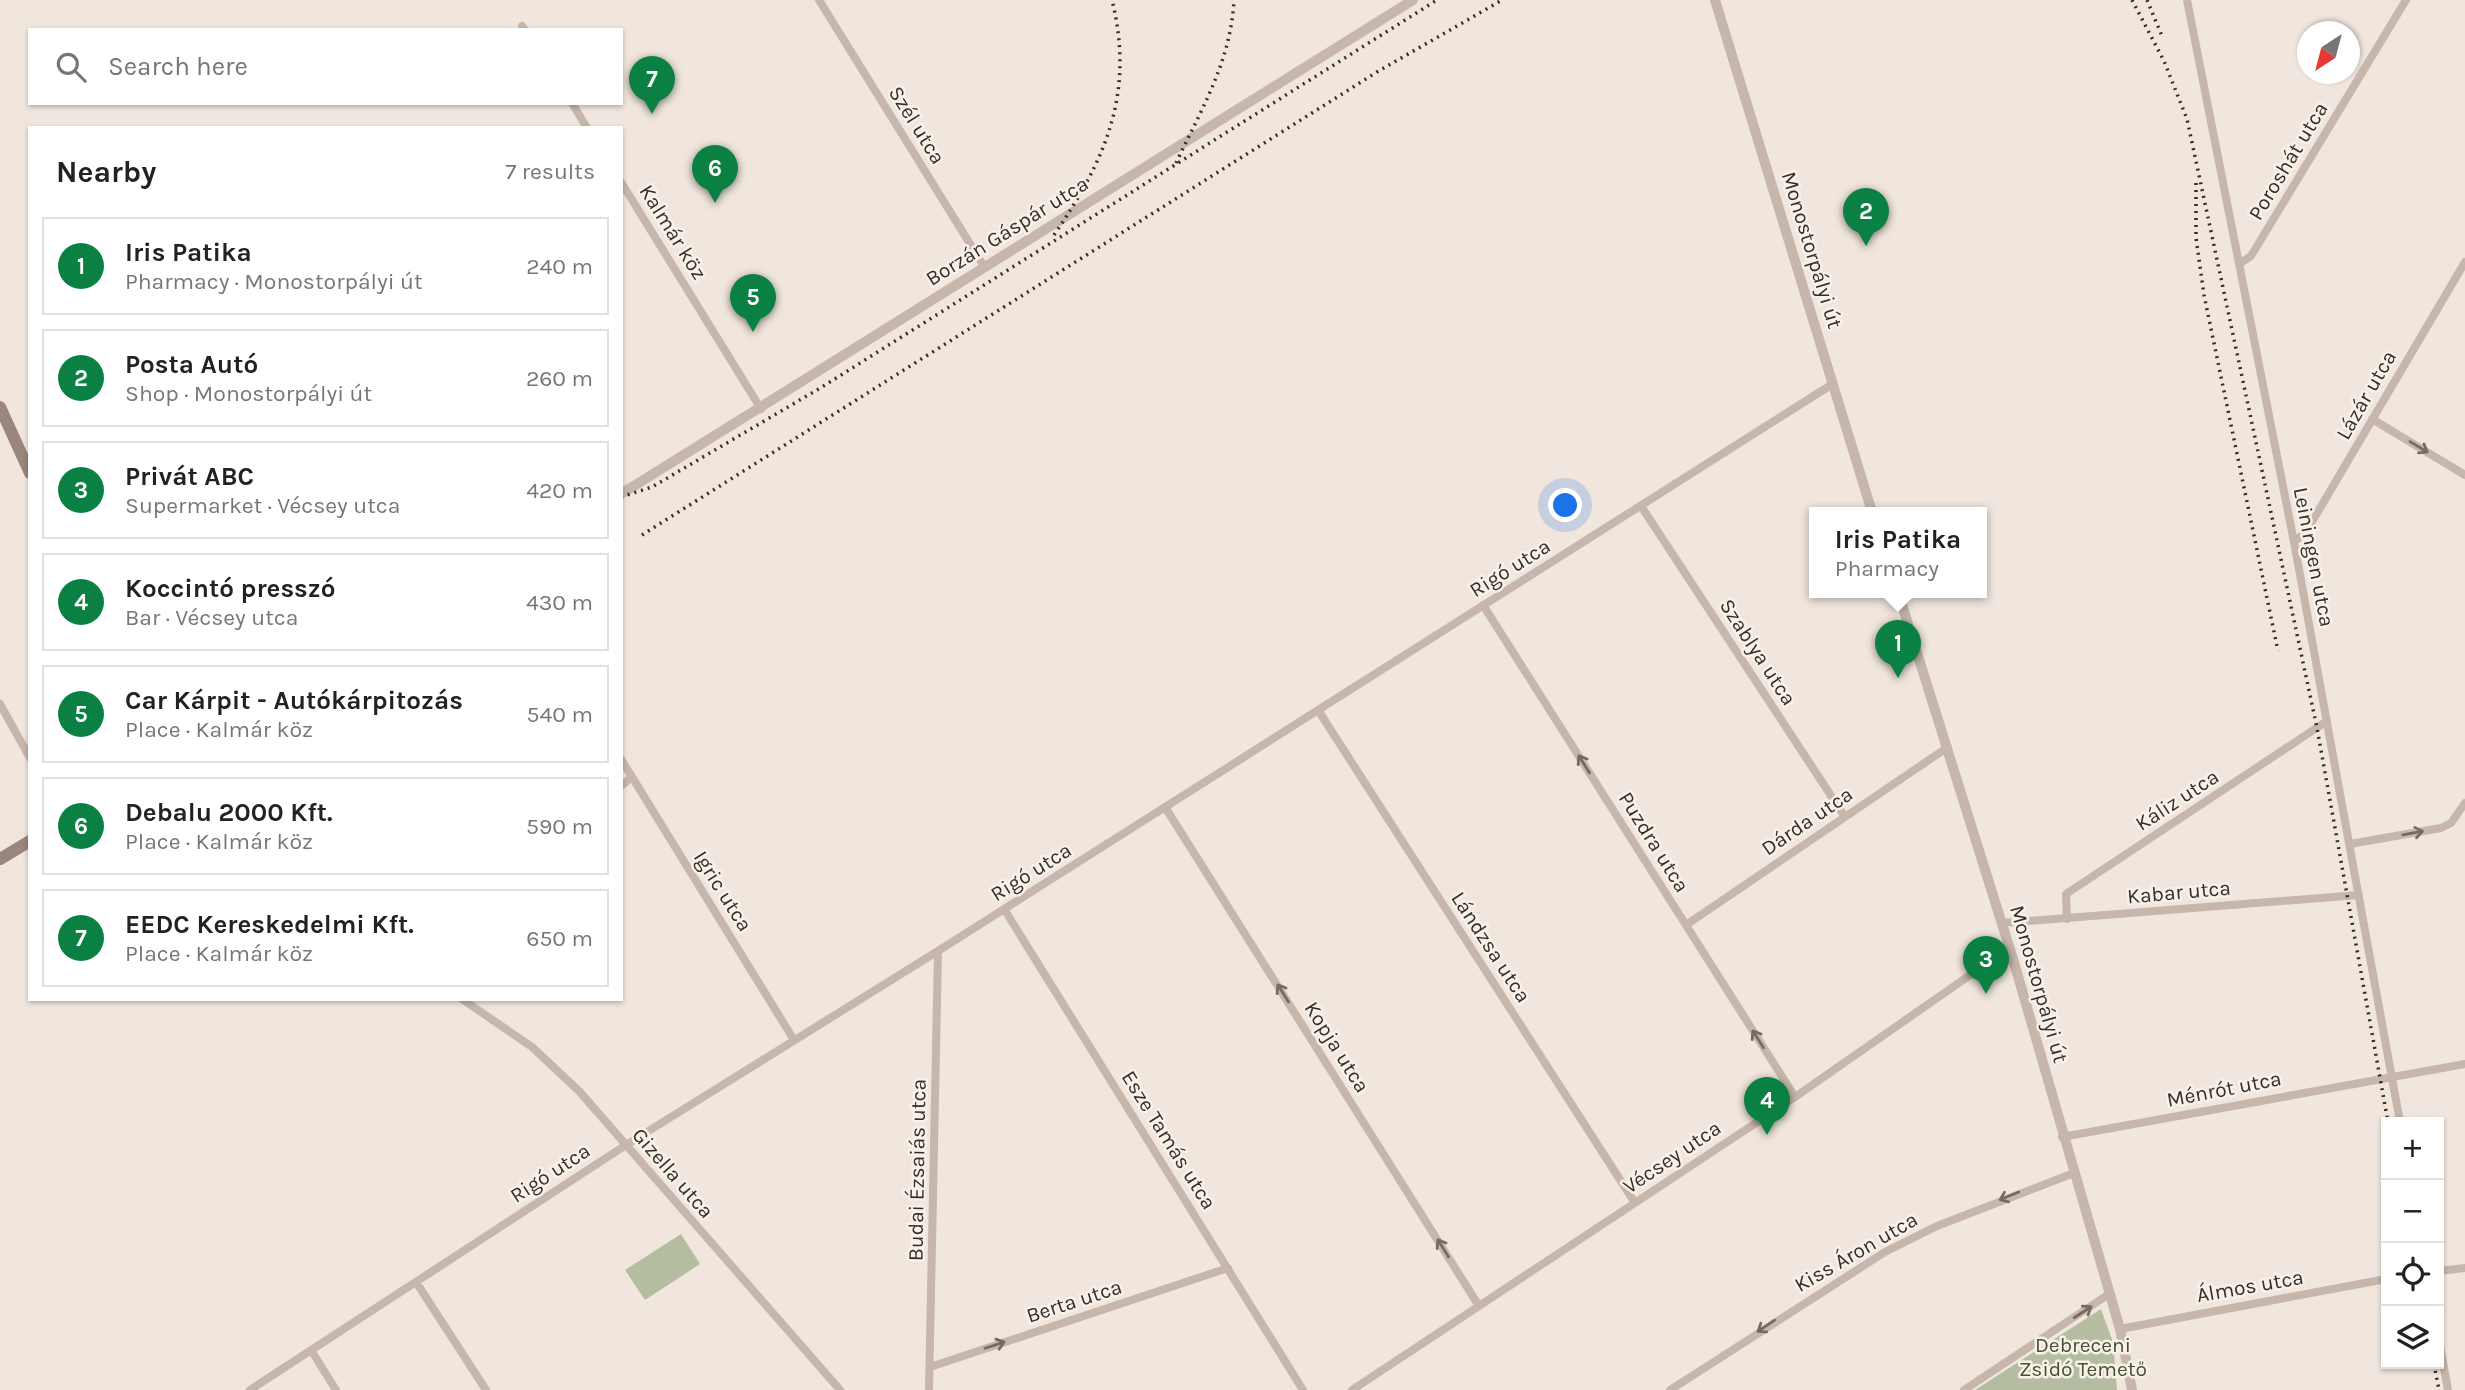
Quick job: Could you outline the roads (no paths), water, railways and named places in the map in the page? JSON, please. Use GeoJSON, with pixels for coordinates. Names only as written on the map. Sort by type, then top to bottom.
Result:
{"type":"FeatureCollection","features":[{"type":"Feature","properties":{"kind":"main road"},"geometry":{"type":"LineString","coordinates":[[0,407],[28,469]]}},
{"type":"Feature","properties":{"kind":"main road"},"geometry":{"type":"LineString","coordinates":[[0,859],[28,842]]}},
{"type":"Feature","properties":{"kind":"street","name":"Szél utca"},"geometry":{"type":"LineString","coordinates":[[820,0],[985,268]]}},
{"type":"Feature","properties":{"kind":"street","name":"Borzán Gáspár utca"},"geometry":{"type":"LineString","coordinates":[[623,493],[1413,0]]}},
{"type":"Feature","properties":{"kind":"street","name":"Monostorpályi út"},"geometry":{"type":"LineString","coordinates":[[1715,0],[1870,507]]}},
{"type":"Feature","properties":{"kind":"street","name":"Leiningen utca"},"geometry":{"type":"LineString","coordinates":[[2187,0],[2294,542],[2399,1117]]}},
{"type":"Feature","properties":{"kind":"street","name":"Poroshát utca"},"geometry":{"type":"LineString","coordinates":[[2239,264],[2251,256],[2406,0]]}},
{"type":"Feature","properties":{"kind":"street"},"geometry":{"type":"LineString","coordinates":[[573,105],[586,126]]}},
{"type":"Feature","properties":{"kind":"street","name":"Kalmár köz"},"geometry":{"type":"LineString","coordinates":[[623,185],[761,409]]}},
{"type":"Feature","properties":{"kind":"street","name":"Lázár utca"},"geometry":{"type":"LineString","coordinates":[[2294,542],[2306,532],[2464,267]]}},
{"type":"Feature","properties":{"kind":"street","name":"Rigó utca"},"geometry":{"type":"LineString","coordinates":[[250,1390],[626,1145],[938,951],[1831,385]]}},
{"type":"Feature","properties":{"kind":"street"},"geometry":{"type":"LineString","coordinates":[[2372,419],[2465,475]]}},
{"type":"Feature","properties":{"kind":"street","name":"Szablya utca"},"geometry":{"type":"LineString","coordinates":[[1641,506],[1845,817]]}},
{"type":"Feature","properties":{"kind":"street","name":"Monostorpályi út"},"geometry":{"type":"LineString","coordinates":[[1900,598],[2013,959],[2062,1137],[2120,1329],[2132,1390]]}},
{"type":"Feature","properties":{"kind":"street","name":"Puzdra utca"},"geometry":{"type":"LineString","coordinates":[[1483,605],[1795,1097]]}},
{"type":"Feature","properties":{"kind":"street"},"geometry":{"type":"LineString","coordinates":[[0,705],[28,754]]}},
{"type":"Feature","properties":{"kind":"street","name":"Lándzsa utca"},"geometry":{"type":"LineString","coordinates":[[1318,710],[1635,1203]]}},
{"type":"Feature","properties":{"kind":"street","name":"Káliz utca"},"geometry":{"type":"LineString","coordinates":[[2067,919],[2066,894],[2327,722]]}},
{"type":"Feature","properties":{"kind":"street","name":"Dárda utca"},"geometry":{"type":"LineString","coordinates":[[1686,925],[1948,747]]}},
{"type":"Feature","properties":{"kind":"street","name":"Igric utca"},"geometry":{"type":"LineString","coordinates":[[623,762],[794,1040]]}},
{"type":"Feature","properties":{"kind":"street"},"geometry":{"type":"LineString","coordinates":[[623,784],[632,777]]}},
{"type":"Feature","properties":{"kind":"street"},"geometry":{"type":"LineString","coordinates":[[2350,844],[2441,828],[2451,822],[2465,803]]}},
{"type":"Feature","properties":{"kind":"street","name":"Kopja utca"},"geometry":{"type":"LineString","coordinates":[[1165,807],[1479,1306]]}},
{"type":"Feature","properties":{"kind":"street","name":"Kabar utca"},"geometry":{"type":"LineString","coordinates":[[2002,923],[2359,895]]}},
{"type":"Feature","properties":{"kind":"street","name":"Esze Tamás utca"},"geometry":{"type":"LineString","coordinates":[[1004,909],[1303,1390]]}},
{"type":"Feature","properties":{"kind":"street","name":"Budai Ézsaiás utca"},"geometry":{"type":"LineString","coordinates":[[929,1390],[938,951]]}},
{"type":"Feature","properties":{"kind":"street","name":"Vécsey utca"},"geometry":{"type":"LineString","coordinates":[[1353,1390],[1795,1097],[1973,972],[1993,962],[2013,959]]}},
{"type":"Feature","properties":{"kind":"street","name":"Gizella utca"},"geometry":{"type":"LineString","coordinates":[[465,1001],[532,1047],[579,1091],[840,1390]]}},
{"type":"Feature","properties":{"kind":"street","name":"Ménrót utca"},"geometry":{"type":"LineString","coordinates":[[2062,1137],[2392,1075],[2465,1064]]}},
{"type":"Feature","properties":{"kind":"street","name":"Kiss Áron utca"},"geometry":{"type":"LineString","coordinates":[[1670,1390],[1885,1252],[1937,1226],[2074,1173]]}},
{"type":"Feature","properties":{"kind":"street","name":"Berta utca"},"geometry":{"type":"LineString","coordinates":[[930,1367],[1228,1268]]}},
{"type":"Feature","properties":{"kind":"street"},"geometry":{"type":"LineString","coordinates":[[2444,1270],[2465,1268]]}},
{"type":"Feature","properties":{"kind":"street","name":"Álmos utca"},"geometry":{"type":"LineString","coordinates":[[2120,1329],[2381,1280]]}},
{"type":"Feature","properties":{"kind":"street"},"geometry":{"type":"LineString","coordinates":[[416,1282],[486,1390]]}},
{"type":"Feature","properties":{"kind":"street"},"geometry":{"type":"LineString","coordinates":[[1964,1390],[2109,1294]]}},
{"type":"Feature","properties":{"kind":"street"},"geometry":{"type":"LineString","coordinates":[[311,1350],[337,1390]]}},
{"type":"Feature","properties":{"kind":"street"},"geometry":{"type":"LineString","coordinates":[[2444,1368],[2448,1390]]}},
{"type":"Feature","properties":{"kind":"railway"},"geometry":{"type":"LineString","coordinates":[[1054,235],[1088,179],[1111,124],[1120,65],[1112,0]]}},
{"type":"Feature","properties":{"kind":"railway"},"geometry":{"type":"LineString","coordinates":[[1176,163],[1221,64],[1232,22],[1234,0]]}},
{"type":"Feature","properties":{"kind":"railway"},"geometry":{"type":"LineString","coordinates":[[623,496],[652,487],[822,387],[1437,0]]}},
{"type":"Feature","properties":{"kind":"railway"},"geometry":{"type":"LineString","coordinates":[[642,535],[1377,72],[1502,0]]}},
{"type":"Feature","properties":{"kind":"railway"},"geometry":{"type":"LineString","coordinates":[[2132,0],[2164,61],[2187,119],[2317,728],[2387,1117]]}},
{"type":"Feature","properties":{"kind":"railway"},"geometry":{"type":"LineString","coordinates":[[2147,0],[2162,36]]}},
{"type":"Feature","properties":{"kind":"railway"},"geometry":{"type":"LineString","coordinates":[[2196,183],[2196,238],[2204,295],[2278,651]]}},
{"type":"Feature","properties":{"kind":"railway"},"geometry":{"type":"LineString","coordinates":[[2435,1369],[2439,1390]]}},
{"type":"Feature","properties":{"kind":"place","name":"EEDC Kereskedelmi Kft."},"geometry":{"type":"Point","coordinates":[652,114]}},
{"type":"Feature","properties":{"kind":"place","name":"Debalu 2000 Kft."},"geometry":{"type":"Point","coordinates":[715,203]}},
{"type":"Feature","properties":{"kind":"place","name":"Posta Autó"},"geometry":{"type":"Point","coordinates":[1866,246]}},
{"type":"Feature","properties":{"kind":"place","name":"Car Kárpit - Autókárpitozás"},"geometry":{"type":"Point","coordinates":[753,332]}},
{"type":"Feature","properties":{"kind":"place","name":"Iris Patika"},"geometry":{"type":"Point","coordinates":[1898,678]}},
{"type":"Feature","properties":{"kind":"place","name":"Privát ABC"},"geometry":{"type":"Point","coordinates":[1986,994]}},
{"type":"Feature","properties":{"kind":"place","name":"Koccintó presszó"},"geometry":{"type":"Point","coordinates":[1767,1135]}},
{"type":"Feature","properties":{"kind":"park label","name":"Debreceni Zsidó Temető"},"geometry":{"type":"Point","coordinates":[2083,1357]}}]}
